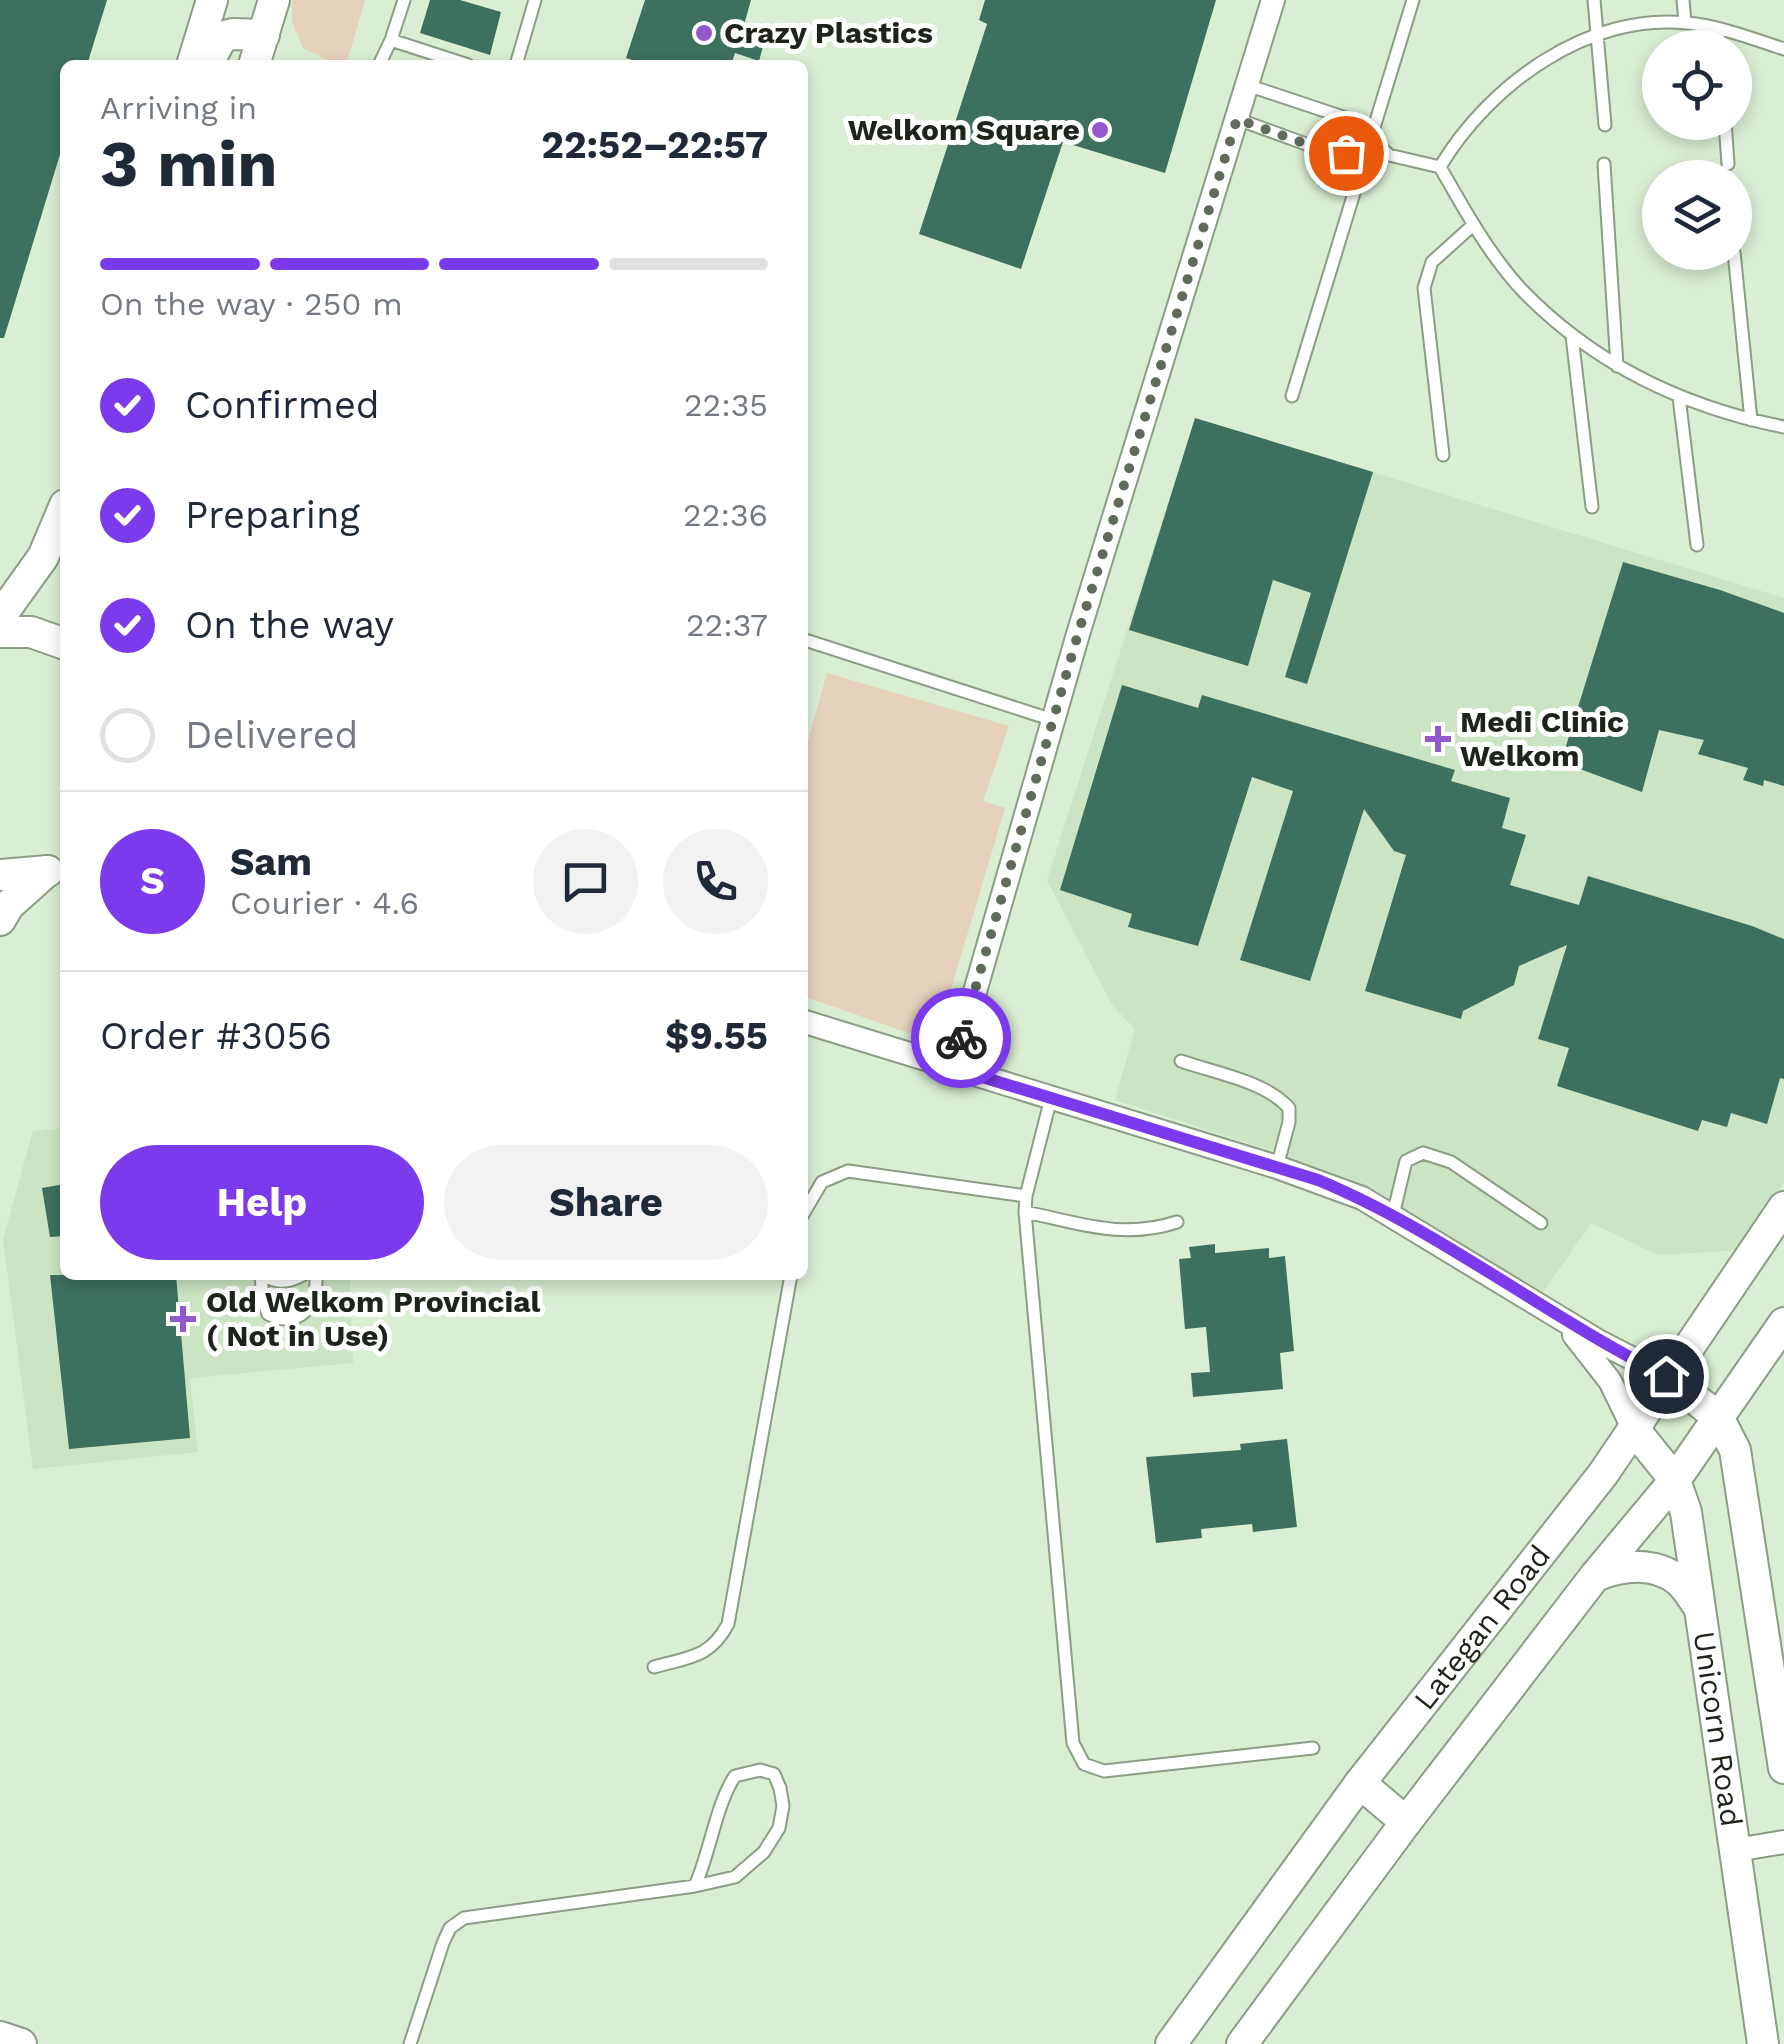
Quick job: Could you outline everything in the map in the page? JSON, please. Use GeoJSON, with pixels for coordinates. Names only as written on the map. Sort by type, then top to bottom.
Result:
{"type":"FeatureCollection","features":[{"type":"Feature","properties":{"kind":"street"},"geometry":{"type":"LineString","coordinates":[[194,60],[212,0]]}},
{"type":"Feature","properties":{"kind":"street"},"geometry":{"type":"LineString","coordinates":[[256,60],[274,0]]}},
{"type":"Feature","properties":{"kind":"street"},"geometry":{"type":"LineString","coordinates":[[953,1068],[1053,720],[1273,0]]}},
{"type":"Feature","properties":{"kind":"street"},"geometry":{"type":"LineString","coordinates":[[210,60],[222,37],[264,35]]}},
{"type":"Feature","properties":{"kind":"street"},"geometry":{"type":"LineString","coordinates":[[0,617],[43,557],[60,518]]}},
{"type":"Feature","properties":{"kind":"street"},"geometry":{"type":"LineString","coordinates":[[0,632],[31,632],[60,642]]}},
{"type":"Feature","properties":{"kind":"street"},"geometry":{"type":"LineString","coordinates":[[0,875],[56,868]]}},
{"type":"Feature","properties":{"kind":"street"},"geometry":{"type":"LineString","coordinates":[[0,920],[10,905],[56,868]]}},
{"type":"Feature","properties":{"kind":"street"},"geometry":{"type":"LineString","coordinates":[[808,1023],[1277,1167],[1362,1198],[1559,1318],[1666,1376]]}},
{"type":"Feature","properties":{"kind":"street","name":"Lategan Road"},"geometry":{"type":"LineString","coordinates":[[1183,2040],[1360,1783],[1603,1474],[1784,1207]]}},
{"type":"Feature","properties":{"kind":"street"},"geometry":{"type":"LineString","coordinates":[[1559,1318],[1610,1381],[1633,1428]]}},
{"type":"Feature","properties":{"kind":"street","name":"Lategan Road"},"geometry":{"type":"LineString","coordinates":[[1242,2044],[1406,1822],[1595,1576],[1675,1480],[1784,1323]]}},
{"type":"Feature","properties":{"kind":"street","name":"Unicorn Road"},"geometry":{"type":"LineString","coordinates":[[1666,1376],[1718,1416],[1736,1450],[1784,1768]]}},
{"type":"Feature","properties":{"kind":"street","name":"Unicorn Road"},"geometry":{"type":"LineString","coordinates":[[1633,1428],[1675,1480],[1686,1512],[1763,2044]]}},
{"type":"Feature","properties":{"kind":"street"},"geometry":{"type":"LineString","coordinates":[[1595,1576],[1614,1568],[1648,1566],[1679,1580],[1699,1607]]}},
{"type":"Feature","properties":{"kind":"street"},"geometry":{"type":"LineString","coordinates":[[1360,1783],[1406,1822]]}},
{"type":"Feature","properties":{"kind":"street"},"geometry":{"type":"LineString","coordinates":[[1736,1850],[1784,1842]]}},
{"type":"Feature","properties":{"kind":"street"},"geometry":{"type":"LineString","coordinates":[[0,2037],[21,2044]]}},
{"type":"Feature","properties":{"kind":"lane"},"geometry":{"type":"LineString","coordinates":[[382,60],[404,0]]}},
{"type":"Feature","properties":{"kind":"lane"},"geometry":{"type":"LineString","coordinates":[[517,60],[535,0]]}},
{"type":"Feature","properties":{"kind":"lane"},"geometry":{"type":"LineString","coordinates":[[1292,396],[1413,0]]}},
{"type":"Feature","properties":{"kind":"lane"},"geometry":{"type":"LineString","coordinates":[[1594,0],[1605,125]]}},
{"type":"Feature","properties":{"kind":"lane"},"geometry":{"type":"LineString","coordinates":[[1683,0],[1686,22]]}},
{"type":"Feature","properties":{"kind":"lane"},"geometry":{"type":"LineString","coordinates":[[1440,167],[1479,112],[1515,80],[1545,58],[1599,36],[1634,25],[1686,22],[1784,48]]}},
{"type":"Feature","properties":{"kind":"lane"},"geometry":{"type":"LineString","coordinates":[[392,40],[453,60]]}},
{"type":"Feature","properties":{"kind":"lane"},"geometry":{"type":"LineString","coordinates":[[1248,85],[1352,120],[1389,155]]}},
{"type":"Feature","properties":{"kind":"lane"},"geometry":{"type":"LineString","coordinates":[[1237,119],[1306,144],[1363,155],[1389,155],[1440,167],[1472,225],[1520,287],[1572,336],[1617,366],[1679,397],[1784,427]]}},
{"type":"Feature","properties":{"kind":"lane"},"geometry":{"type":"LineString","coordinates":[[1604,164],[1617,366]]}},
{"type":"Feature","properties":{"kind":"lane"},"geometry":{"type":"LineString","coordinates":[[1443,455],[1424,288],[1432,262],[1472,225]]}},
{"type":"Feature","properties":{"kind":"lane"},"geometry":{"type":"LineString","coordinates":[[1736,270],[1751,420]]}},
{"type":"Feature","properties":{"kind":"lane"},"geometry":{"type":"LineString","coordinates":[[1572,336],[1592,507]]}},
{"type":"Feature","properties":{"kind":"lane"},"geometry":{"type":"LineString","coordinates":[[1679,397],[1697,546]]}},
{"type":"Feature","properties":{"kind":"lane"},"geometry":{"type":"LineString","coordinates":[[808,642],[1053,720]]}},
{"type":"Feature","properties":{"kind":"lane"},"geometry":{"type":"LineString","coordinates":[[1182,1061],[1281,1098],[1289,1108],[1289,1122],[1277,1167]]}},
{"type":"Feature","properties":{"kind":"lane"},"geometry":{"type":"LineString","coordinates":[[1051,1098],[1025,1212],[1074,1742],[1084,1764],[1104,1771],[1313,1748]]}},
{"type":"Feature","properties":{"kind":"lane"},"geometry":{"type":"LineString","coordinates":[[1393,1215],[1406,1161],[1423,1152],[1451,1162],[1540,1223]]}},
{"type":"Feature","properties":{"kind":"lane"},"geometry":{"type":"LineString","coordinates":[[808,1206],[822,1182],[848,1171],[1026,1196]]}},
{"type":"Feature","properties":{"kind":"lane"},"geometry":{"type":"LineString","coordinates":[[1025,1212],[1104,1230],[1132,1232],[1177,1222]]}},
{"type":"Feature","properties":{"kind":"lane"},"geometry":{"type":"LineString","coordinates":[[263,1280],[262,1301],[268,1314],[287,1320],[309,1311],[316,1280]]}},
{"type":"Feature","properties":{"kind":"lane"},"geometry":{"type":"LineString","coordinates":[[654,1666],[707,1652],[728,1624],[790,1280]]}},
{"type":"Feature","properties":{"kind":"lane"},"geometry":{"type":"LineString","coordinates":[[410,2044],[450,1928],[464,1918],[695,1886],[736,1877],[764,1852],[780,1828],[783,1806],[774,1774],[760,1770],[735,1776],[723,1798],[706,1862],[695,1886]]}},
{"type":"Feature","properties":{"kind":"shaded area"},"geometry":{"type":"Polygon","coordinates":[[[292,0],[365,0],[347,60],[328,60],[303,48],[292,22],[292,0]]]}},
{"type":"Feature","properties":{"kind":"shaded area","name":"Medi Clinic Welkom"},"geometry":{"type":"Polygon","coordinates":[[[1195,418],[1784,598],[1784,1182],[1741,1250],[1658,1255],[1591,1223],[1542,1294],[1376,1193],[1280,1153],[1115,1100],[1135,1029],[1112,1005],[1047,880],[1195,418]]]}},
{"type":"Feature","properties":{"kind":"shaded area"},"geometry":{"type":"Polygon","coordinates":[[[827,673],[1009,726],[983,801],[1005,808],[943,1016],[908,1033],[808,998],[808,741],[827,673]]]}},
{"type":"Feature","properties":{"kind":"shaded area","name":"Old Welkom Provincial ( Not in Use)"},"geometry":{"type":"Polygon","coordinates":[[[60,1128],[60,1280],[350,1280],[353,1363],[190,1378],[198,1452],[33,1469],[3,1239],[33,1131],[60,1128]]]}},
{"type":"Feature","properties":{"kind":"building"},"geometry":{"type":"Polygon","coordinates":[[[0,0],[107,0],[89,60],[60,60],[60,154],[4,338],[0,338],[0,0]]]}},
{"type":"Feature","properties":{"kind":"building"},"geometry":{"type":"Polygon","coordinates":[[[430,0],[460,0],[501,12],[490,55],[420,33],[430,0]]]}},
{"type":"Feature","properties":{"kind":"building"},"geometry":{"type":"Polygon","coordinates":[[[645,0],[751,0],[742,32],[765,39],[759,60],[735,53],[733,60],[626,58],[645,0]]]}},
{"type":"Feature","properties":{"kind":"building","name":"Welkom Square"},"geometry":{"type":"Polygon","coordinates":[[[985,0],[1216,0],[1165,173],[1063,142],[1021,269],[919,234],[987,24],[979,20],[985,0]]]}},
{"type":"Feature","properties":{"kind":"building"},"geometry":{"type":"Polygon","coordinates":[[[1195,418],[1373,472],[1307,684],[1285,677],[1311,593],[1273,580],[1248,666],[1129,630],[1195,418]]]}},
{"type":"Feature","properties":{"kind":"building"},"geometry":{"type":"Polygon","coordinates":[[[1623,562],[1784,613],[1784,786],[1764,780],[1763,786],[1743,780],[1748,768],[1698,754],[1704,740],[1659,730],[1642,792],[1561,762],[1623,562]]]}},
{"type":"Feature","properties":{"kind":"building"},"geometry":{"type":"Polygon","coordinates":[[[1122,685],[1198,708],[1202,695],[1455,770],[1451,781],[1510,798],[1502,828],[1526,835],[1510,885],[1579,905],[1588,876],[1784,939],[1784,1079],[1780,1078],[1767,1124],[1731,1113],[1727,1127],[1702,1120],[1698,1131],[1557,1086],[1569,1048],[1538,1039],[1567,945],[1519,966],[1514,985],[1463,1011],[1461,1019],[1365,991],[1406,855],[1394,851],[1364,809],[1310,981],[1240,960],[1293,791],[1252,777],[1198,946],[1128,927],[1132,914],[1060,890],[1122,685]]]}},
{"type":"Feature","properties":{"kind":"building"},"geometry":{"type":"Polygon","coordinates":[[[60,1185],[60,1236],[50,1237],[42,1188],[60,1185]]]}},
{"type":"Feature","properties":{"kind":"building"},"geometry":{"type":"Polygon","coordinates":[[[1215,1244],[1215,1253],[1269,1248],[1269,1258],[1285,1256],[1294,1351],[1280,1353],[1283,1389],[1193,1397],[1191,1373],[1210,1372],[1206,1327],[1185,1329],[1179,1259],[1191,1258],[1189,1247],[1215,1244]]]}},
{"type":"Feature","properties":{"kind":"building"},"geometry":{"type":"Polygon","coordinates":[[[50,1275],[60,1275],[60,1280],[176,1280],[190,1438],[69,1449],[50,1275]]]}},
{"type":"Feature","properties":{"kind":"building"},"geometry":{"type":"Polygon","coordinates":[[[1287,1439],[1297,1527],[1253,1532],[1252,1524],[1201,1529],[1202,1538],[1156,1543],[1146,1457],[1241,1450],[1240,1444],[1287,1439]]]}},
{"type":"Feature","properties":{"kind":"way so far"},"geometry":{"type":"LineString","coordinates":[[961,1038],[1078,634],[1237,119],[1306,144],[1346,153]]}},
{"type":"Feature","properties":{"kind":"place","name":"Crazy Plastics"},"geometry":{"type":"Point","coordinates":[704,33]}},
{"type":"Feature","properties":{"kind":"place","name":"Welkom Square"},"geometry":{"type":"Point","coordinates":[1100,130]}},
{"type":"Feature","properties":{"kind":"place","name":"Medi Clinic Welkom"},"geometry":{"type":"Point","coordinates":[1438,739]}},
{"type":"Feature","properties":{"kind":"place","name":"Old Welkom Provincial ( Not in Use)"},"geometry":{"type":"Point","coordinates":[183,1319]}},
{"type":"Feature","properties":{"kind":"route"},"geometry":{"type":"LineString","coordinates":[[961,1038],[953,1068],[1318,1180],[1376,1204],[1598,1341],[1666,1376]]}}]}
